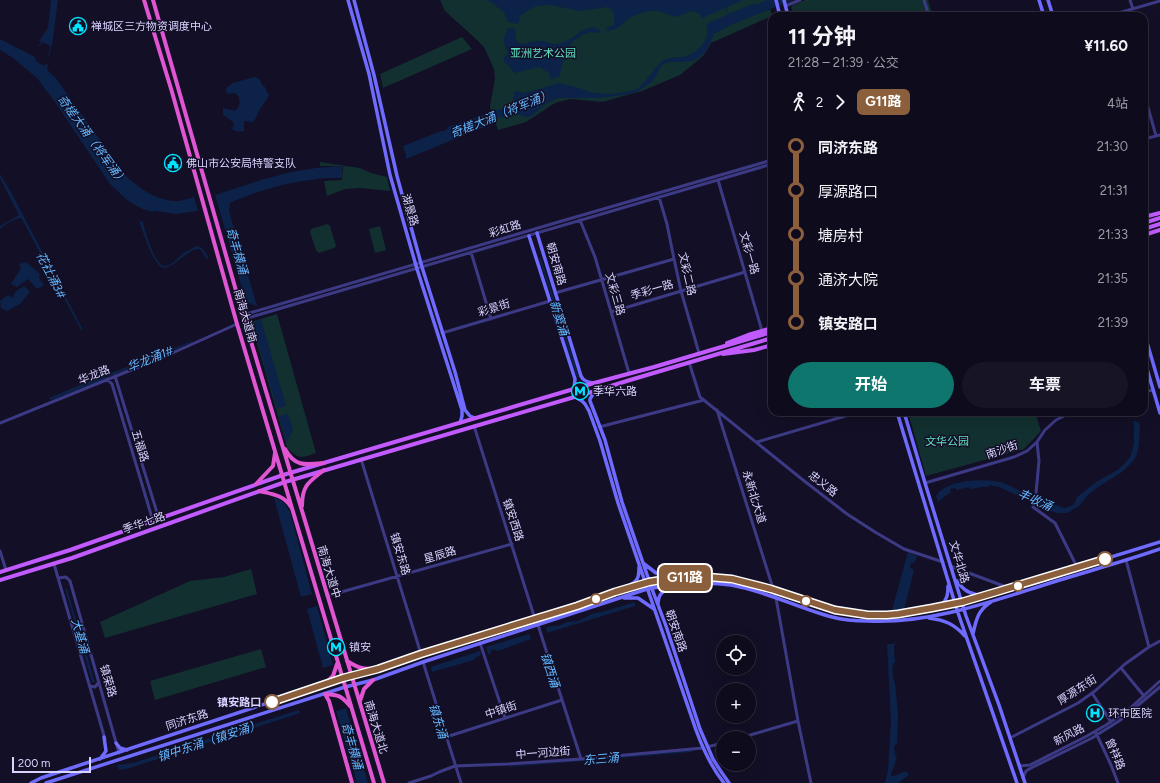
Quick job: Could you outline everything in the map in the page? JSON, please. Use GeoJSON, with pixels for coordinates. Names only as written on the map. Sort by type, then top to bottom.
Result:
{"type":"FeatureCollection","features":[{"type":"Feature","properties":{"kind":"highway","name":"南海大道南"},"geometry":{"type":"LineString","coordinates":[[144,0],[283,475]]}},
{"type":"Feature","properties":{"kind":"highway","name":"南海大道南"},"geometry":{"type":"LineString","coordinates":[[154,0],[243,317],[290,472]]}},
{"type":"Feature","properties":{"kind":"highway"},"geometry":{"type":"LineString","coordinates":[[282,443],[288,454],[295,461],[307,465],[324,463]]}},
{"type":"Feature","properties":{"kind":"highway"},"geometry":{"type":"LineString","coordinates":[[256,484],[273,466],[275,449]]}},
{"type":"Feature","properties":{"kind":"highway"},"geometry":{"type":"LineString","coordinates":[[302,510],[303,490],[306,485],[324,470]]}},
{"type":"Feature","properties":{"kind":"highway","name":"南海大道中"},"geometry":{"type":"LineString","coordinates":[[290,472],[311,546],[352,676]]}},
{"type":"Feature","properties":{"kind":"highway","name":"南海大道中"},"geometry":{"type":"LineString","coordinates":[[283,475],[343,678]]}},
{"type":"Feature","properties":{"kind":"highway"},"geometry":{"type":"LineString","coordinates":[[259,491],[278,495],[285,499],[294,512]]}},
{"type":"Feature","properties":{"kind":"highway"},"geometry":{"type":"LineString","coordinates":[[304,546],[309,544],[311,546]]}},
{"type":"Feature","properties":{"kind":"highway"},"geometry":{"type":"LineString","coordinates":[[347,661],[364,669],[378,669]]}},
{"type":"Feature","properties":{"kind":"highway"},"geometry":{"type":"LineString","coordinates":[[324,684],[333,676],[338,662]]}},
{"type":"Feature","properties":{"kind":"highway","name":"南海大道北"},"geometry":{"type":"LineString","coordinates":[[352,676],[384,783]]}},
{"type":"Feature","properties":{"kind":"highway","name":"南海大道北"},"geometry":{"type":"LineString","coordinates":[[343,678],[374,783]]}},
{"type":"Feature","properties":{"kind":"highway"},"geometry":{"type":"LineString","coordinates":[[359,702],[364,690],[372,680]]}},
{"type":"Feature","properties":{"kind":"highway"},"geometry":{"type":"LineString","coordinates":[[325,694],[338,695],[344,698],[351,707]]}},
{"type":"Feature","properties":{"kind":"highway"},"geometry":{"type":"LineString","coordinates":[[325,694],[329,701],[352,783]]}},
{"type":"Feature","properties":{"kind":"main road","name":"湖景路"},"geometry":{"type":"LineString","coordinates":[[348,0],[369,74],[390,175],[416,266],[462,410],[460,423]]}},
{"type":"Feature","properties":{"kind":"main road","name":"湖景路"},"geometry":{"type":"LineString","coordinates":[[354,0],[374,75],[398,183],[421,265],[455,372],[465,410],[470,416],[475,418]]}},
{"type":"Feature","properties":{"kind":"main road"},"geometry":{"type":"LineString","coordinates":[[776,0],[779,12]]}},
{"type":"Feature","properties":{"kind":"main road"},"geometry":{"type":"LineString","coordinates":[[1039,0],[1043,12]]}},
{"type":"Feature","properties":{"kind":"main road"},"geometry":{"type":"LineString","coordinates":[[1048,0],[1052,12]]}},
{"type":"Feature","properties":{"kind":"main road"},"geometry":{"type":"LineString","coordinates":[[1148,216],[1160,213]]}},
{"type":"Feature","properties":{"kind":"main road"},"geometry":{"type":"LineString","coordinates":[[1148,222],[1160,218]]}},
{"type":"Feature","properties":{"kind":"main road"},"geometry":{"type":"LineString","coordinates":[[1148,228],[1160,224]]}},
{"type":"Feature","properties":{"kind":"main road"},"geometry":{"type":"LineString","coordinates":[[1148,234],[1160,230]]}},
{"type":"Feature","properties":{"kind":"main road","name":"朝安南路"},"geometry":{"type":"LineString","coordinates":[[537,233],[581,376]]}},
{"type":"Feature","properties":{"kind":"main road","name":"朝安南路"},"geometry":{"type":"LineString","coordinates":[[529,236],[575,378],[574,389]]}},
{"type":"Feature","properties":{"kind":"main road"},"geometry":{"type":"LineString","coordinates":[[538,262],[539,256],[545,258]]}},
{"type":"Feature","properties":{"kind":"main road"},"geometry":{"type":"LineString","coordinates":[[714,352],[735,340],[768,329]]}},
{"type":"Feature","properties":{"kind":"main road"},"geometry":{"type":"LineString","coordinates":[[292,479],[575,398],[689,362],[768,333]]}},
{"type":"Feature","properties":{"kind":"main road"},"geometry":{"type":"LineString","coordinates":[[283,475],[629,373],[699,354],[714,352],[768,339]]}},
{"type":"Feature","properties":{"kind":"main road"},"geometry":{"type":"LineString","coordinates":[[714,352],[745,352],[768,346]]}},
{"type":"Feature","properties":{"kind":"main road"},"geometry":{"type":"LineString","coordinates":[[1148,346],[1160,387]]}},
{"type":"Feature","properties":{"kind":"main road"},"geometry":{"type":"LineString","coordinates":[[1148,373],[1160,413]]}},
{"type":"Feature","properties":{"kind":"main road"},"geometry":{"type":"LineString","coordinates":[[575,378],[579,381],[581,380],[581,376]]}},
{"type":"Feature","properties":{"kind":"main road"},"geometry":{"type":"LineString","coordinates":[[581,376],[586,382],[594,383]]}},
{"type":"Feature","properties":{"kind":"main road","name":"朝安南路"},"geometry":{"type":"LineString","coordinates":[[595,391],[590,401],[604,440],[647,583],[666,626],[705,748],[716,773],[724,783]]}},
{"type":"Feature","properties":{"kind":"main road","name":"朝安南路"},"geometry":{"type":"LineString","coordinates":[[575,398],[582,401],[589,411],[598,435],[618,503],[641,563]]}},
{"type":"Feature","properties":{"kind":"main road","name":"文华北路"},"geometry":{"type":"LineString","coordinates":[[899,416],[957,610],[1017,783]]}},
{"type":"Feature","properties":{"kind":"main road","name":"文华北路"},"geometry":{"type":"LineString","coordinates":[[905,416],[950,566],[1025,783]]}},
{"type":"Feature","properties":{"kind":"main road","name":"季华七路"},"geometry":{"type":"LineString","coordinates":[[0,572],[70,550],[283,475]]}},
{"type":"Feature","properties":{"kind":"main road","name":"季华七路"},"geometry":{"type":"LineString","coordinates":[[0,580],[54,564],[292,479]]}},
{"type":"Feature","properties":{"kind":"main road","name":"同济东路"},"geometry":{"type":"LineString","coordinates":[[31,783],[41,778],[324,684],[378,669],[621,590],[647,583],[674,578],[708,577],[732,579],[773,590],[835,610],[868,615],[887,615],[962,602],[1160,542]]}},
{"type":"Feature","properties":{"kind":"main road","name":"同济东路"},"geometry":{"type":"LineString","coordinates":[[46,783],[345,687],[372,680],[480,643],[649,589],[709,583],[732,585],[833,617],[867,621],[900,621],[957,610],[1160,549]]}},
{"type":"Feature","properties":{"kind":"main road"},"geometry":{"type":"LineString","coordinates":[[621,590],[637,580],[641,563],[656,574],[674,578]]}},
{"type":"Feature","properties":{"kind":"main road"},"geometry":{"type":"LineString","coordinates":[[955,579],[962,588],[970,593],[982,596]]}},
{"type":"Feature","properties":{"kind":"main road"},"geometry":{"type":"LineString","coordinates":[[940,607],[946,600],[948,594],[948,581]]}},
{"type":"Feature","properties":{"kind":"main road"},"geometry":{"type":"LineString","coordinates":[[617,599],[638,598],[657,608],[659,596],[662,592],[674,586]]}},
{"type":"Feature","properties":{"kind":"main road"},"geometry":{"type":"LineString","coordinates":[[973,635],[977,618],[983,607],[993,600]]}},
{"type":"Feature","properties":{"kind":"main road"},"geometry":{"type":"LineString","coordinates":[[926,617],[951,623],[967,638]]}},
{"type":"Feature","properties":{"kind":"main road"},"geometry":{"type":"LineString","coordinates":[[99,759],[106,751],[104,737]]}},
{"type":"Feature","properties":{"kind":"main road"},"geometry":{"type":"LineString","coordinates":[[116,743],[120,748],[128,750]]}},
{"type":"Feature","properties":{"kind":"main road","name":"朝安南路"},"geometry":{"type":"LineString","coordinates":[[705,748],[729,783]]}},
{"type":"Feature","properties":{"kind":"street"},"geometry":{"type":"LineString","coordinates":[[785,3],[800,0]]}},
{"type":"Feature","properties":{"kind":"street"},"geometry":{"type":"LineString","coordinates":[[924,0],[927,12]]}},
{"type":"Feature","properties":{"kind":"street"},"geometry":{"type":"LineString","coordinates":[[1130,0],[1133,9]]}},
{"type":"Feature","properties":{"kind":"street"},"geometry":{"type":"LineString","coordinates":[[1126,12],[1160,1]]}},
{"type":"Feature","properties":{"kind":"street"},"geometry":{"type":"LineString","coordinates":[[1148,105],[1158,135],[1148,138]]}},
{"type":"Feature","properties":{"kind":"street","name":"彩虹路"},"geometry":{"type":"LineString","coordinates":[[421,265],[527,232],[768,161]]}},
{"type":"Feature","properties":{"kind":"street","name":"彩虹路"},"geometry":{"type":"LineString","coordinates":[[243,317],[416,266],[529,236],[768,165]]}},
{"type":"Feature","properties":{"kind":"street","name":"文彩一路"},"geometry":{"type":"LineString","coordinates":[[718,180],[762,331]]}},
{"type":"Feature","properties":{"kind":"street","name":"文彩二路"},"geometry":{"type":"LineString","coordinates":[[659,197],[667,224],[681,291],[699,354]]}},
{"type":"Feature","properties":{"kind":"street","name":"文彩三路"},"geometry":{"type":"LineString","coordinates":[[580,220],[595,257],[629,373]]}},
{"type":"Feature","properties":{"kind":"street"},"geometry":{"type":"LineString","coordinates":[[527,232],[537,233]]}},
{"type":"Feature","properties":{"kind":"street"},"geometry":{"type":"LineString","coordinates":[[527,232],[529,236]]}},
{"type":"Feature","properties":{"kind":"street"},"geometry":{"type":"LineString","coordinates":[[472,252],[491,319]]}},
{"type":"Feature","properties":{"kind":"street"},"geometry":{"type":"LineString","coordinates":[[555,294],[674,259]]}},
{"type":"Feature","properties":{"kind":"street","name":"季彩一路"},"geometry":{"type":"LineString","coordinates":[[611,312],[745,272]]}},
{"type":"Feature","properties":{"kind":"street","name":"彩景街"},"geometry":{"type":"LineString","coordinates":[[442,333],[550,301]]}},
{"type":"Feature","properties":{"kind":"street","name":"华龙路"},"geometry":{"type":"LineString","coordinates":[[0,422],[168,355],[238,324]]}},
{"type":"Feature","properties":{"kind":"street","name":"忠义路"},"geometry":{"type":"LineString","coordinates":[[689,362],[700,397],[847,514],[906,550],[943,562]]}},
{"type":"Feature","properties":{"kind":"street","name":"五福路"},"geometry":{"type":"LineString","coordinates":[[115,376],[159,518]]}},
{"type":"Feature","properties":{"kind":"street","name":"五福路"},"geometry":{"type":"LineString","coordinates":[[107,379],[112,384],[153,520]]}},
{"type":"Feature","properties":{"kind":"street"},"geometry":{"type":"LineString","coordinates":[[1148,391],[1153,390]]}},
{"type":"Feature","properties":{"kind":"street"},"geometry":{"type":"LineString","coordinates":[[599,427],[704,400]]}},
{"type":"Feature","properties":{"kind":"street","name":"永新北大道"},"geometry":{"type":"LineString","coordinates":[[717,410],[776,598],[798,721],[811,783]]}},
{"type":"Feature","properties":{"kind":"street"},"geometry":{"type":"LineString","coordinates":[[757,442],[845,416]]}},
{"type":"Feature","properties":{"kind":"street","name":"南沙街"},"geometry":{"type":"LineString","coordinates":[[925,483],[1014,457],[1027,450],[1037,442],[1045,430],[1056,420],[1064,416]]}},
{"type":"Feature","properties":{"kind":"street","name":"镇安西路"},"geometry":{"type":"LineString","coordinates":[[474,426],[535,619]]}},
{"type":"Feature","properties":{"kind":"street"},"geometry":{"type":"LineString","coordinates":[[1037,442],[1039,461],[1033,507],[1055,523],[1077,567]]}},
{"type":"Feature","properties":{"kind":"street","name":"镇安东路"},"geometry":{"type":"LineString","coordinates":[[361,459],[421,654]]}},
{"type":"Feature","properties":{"kind":"street","name":"星辰路"},"geometry":{"type":"LineString","coordinates":[[327,596],[512,544]]}},
{"type":"Feature","properties":{"kind":"street"},"geometry":{"type":"LineString","coordinates":[[0,550],[6,570]]}},
{"type":"Feature","properties":{"kind":"street"},"geometry":{"type":"LineString","coordinates":[[1126,560],[1149,647]]}},
{"type":"Feature","properties":{"kind":"street","name":"镇荣路"},"geometry":{"type":"LineString","coordinates":[[54,564],[110,756]]}},
{"type":"Feature","properties":{"kind":"street"},"geometry":{"type":"LineString","coordinates":[[950,566],[1009,588]]}},
{"type":"Feature","properties":{"kind":"street","name":"镇荣路"},"geometry":{"type":"LineString","coordinates":[[58,578],[66,577],[70,581],[119,753]]}},
{"type":"Feature","properties":{"kind":"street"},"geometry":{"type":"LineString","coordinates":[[538,624],[581,759]]}},
{"type":"Feature","properties":{"kind":"street","name":"厚源东街"},"geometry":{"type":"LineString","coordinates":[[1010,738],[1078,703],[1121,668],[1149,647],[1160,641]]}},
{"type":"Feature","properties":{"kind":"street"},"geometry":{"type":"LineString","coordinates":[[480,643],[505,718]]}},
{"type":"Feature","properties":{"kind":"street"},"geometry":{"type":"LineString","coordinates":[[423,662],[461,783]]}},
{"type":"Feature","properties":{"kind":"street"},"geometry":{"type":"LineString","coordinates":[[1121,668],[1145,697]]}},
{"type":"Feature","properties":{"kind":"street","name":"新风路"},"geometry":{"type":"LineString","coordinates":[[1145,697],[1160,681]]}},
{"type":"Feature","properties":{"kind":"street"},"geometry":{"type":"LineString","coordinates":[[90,686],[95,687],[99,682]]}},
{"type":"Feature","properties":{"kind":"street","name":"新风路"},"geometry":{"type":"LineString","coordinates":[[1023,778],[1026,771],[1030,768],[1096,733],[1112,723],[1160,687]]}},
{"type":"Feature","properties":{"kind":"street"},"geometry":{"type":"LineString","coordinates":[[1092,693],[1112,723]]}},
{"type":"Feature","properties":{"kind":"street","name":"中镇街"},"geometry":{"type":"LineString","coordinates":[[446,737],[562,700]]}},
{"type":"Feature","properties":{"kind":"street"},"geometry":{"type":"LineString","coordinates":[[756,733],[798,721]]}},
{"type":"Feature","properties":{"kind":"street","name":"新风路"},"geometry":{"type":"LineString","coordinates":[[1019,766],[1030,765],[1096,733]]}},
{"type":"Feature","properties":{"kind":"street","name":"曾祥路"},"geometry":{"type":"LineString","coordinates":[[1096,733],[1118,783]]}},
{"type":"Feature","properties":{"kind":"street","name":"中一河边街"},"geometry":{"type":"LineString","coordinates":[[409,783],[455,766],[581,759],[705,748],[716,745]]}},
{"type":"Feature","properties":{"kind":"green space","name":"亚洲艺术公园"},"geometry":{"type":"Polygon","coordinates":[[[440,0],[768,0],[771,12],[768,12],[768,18],[711,43],[703,56],[680,75],[642,91],[602,102],[570,99],[555,103],[526,122],[498,130],[490,107],[495,78],[494,69],[484,47],[445,11],[440,0]]]}},
{"type":"Feature","properties":{"kind":"green space"},"geometry":{"type":"Polygon","coordinates":[[[805,0],[928,0],[932,12],[793,12],[791,6],[805,0]]]}},
{"type":"Feature","properties":{"kind":"green space"},"geometry":{"type":"Polygon","coordinates":[[[462,37],[472,49],[383,88],[380,74],[462,37]]]}},
{"type":"Feature","properties":{"kind":"green space"},"geometry":{"type":"Polygon","coordinates":[[[320,162],[360,168],[371,173],[387,177],[390,191],[360,188],[345,189],[327,196],[324,181],[342,180],[343,166],[320,166],[320,162]]]}},
{"type":"Feature","properties":{"kind":"green space"},"geometry":{"type":"Polygon","coordinates":[[[327,224],[330,226],[336,246],[319,253],[316,250],[310,232],[311,229],[327,224]]]}},
{"type":"Feature","properties":{"kind":"green space"},"geometry":{"type":"Polygon","coordinates":[[[380,226],[386,250],[375,253],[369,229],[380,226]]]}},
{"type":"Feature","properties":{"kind":"green space"},"geometry":{"type":"Polygon","coordinates":[[[277,314],[316,453],[304,457],[295,455],[287,448],[251,322],[277,314]]]}},
{"type":"Feature","properties":{"kind":"green space","name":"文华公园"},"geometry":{"type":"Polygon","coordinates":[[[909,416],[1036,416],[1041,431],[1024,449],[926,476],[909,416]]]}},
{"type":"Feature","properties":{"kind":"green space"},"geometry":{"type":"Polygon","coordinates":[[[251,569],[257,594],[105,638],[100,622],[190,581],[224,577],[251,569]]]}},
{"type":"Feature","properties":{"kind":"green space"},"geometry":{"type":"Polygon","coordinates":[[[261,649],[266,667],[155,700],[150,681],[261,649]]]}},
{"type":"Feature","properties":{"kind":"water"},"geometry":{"type":"Polygon","coordinates":[[[51,0],[58,0],[52,46],[39,41],[48,28],[51,0]]]}},
{"type":"Feature","properties":{"kind":"water"},"geometry":{"type":"Polygon","coordinates":[[[485,0],[743,0],[702,19],[700,14],[693,11],[675,17],[657,11],[649,11],[635,15],[616,29],[607,31],[606,28],[614,25],[614,13],[608,7],[580,11],[550,5],[536,6],[521,15],[518,24],[508,22],[504,12],[491,2],[485,0]]]}},
{"type":"Feature","properties":{"kind":"water","name":"奇槎大涌（将军涌）"},"geometry":{"type":"Polygon","coordinates":[[[767,0],[793,0],[733,24],[714,34],[707,50],[702,55],[687,62],[665,63],[661,66],[654,79],[638,91],[630,94],[599,98],[559,98],[543,106],[532,116],[527,117],[515,114],[505,118],[499,117],[494,122],[482,128],[406,159],[403,146],[441,131],[445,131],[448,127],[509,106],[513,102],[514,92],[517,91],[524,93],[560,83],[600,94],[612,94],[636,89],[640,87],[664,60],[668,58],[682,57],[693,53],[698,49],[705,41],[707,35],[706,24],[752,4],[757,4],[767,0]]]}},
{"type":"Feature","properties":{"kind":"water"},"geometry":{"type":"Polygon","coordinates":[[[592,27],[598,29],[601,33],[591,32],[584,34],[573,41],[566,51],[559,77],[550,79],[549,73],[539,67],[515,73],[508,64],[504,62],[504,58],[508,53],[504,38],[508,28],[515,29],[516,40],[520,44],[543,41],[556,44],[568,40],[592,27]]]}},
{"type":"Feature","properties":{"kind":"water","name":"奇槎大涌（将军涌）"},"geometry":{"type":"Polygon","coordinates":[[[0,39],[35,57],[36,61],[44,66],[46,64],[48,65],[47,69],[55,77],[131,181],[150,194],[164,199],[179,201],[194,197],[198,211],[176,214],[156,211],[153,212],[133,204],[125,198],[110,184],[55,102],[37,78],[13,58],[0,50],[0,39]]]}},
{"type":"Feature","properties":{"kind":"water"},"geometry":{"type":"Polygon","coordinates":[[[254,77],[260,80],[269,95],[253,122],[244,121],[244,131],[239,132],[231,128],[234,126],[233,122],[223,115],[223,108],[235,111],[239,104],[237,95],[235,93],[227,94],[226,88],[233,83],[254,77]]]}},
{"type":"Feature","properties":{"kind":"water","name":"奇丰横涌"},"geometry":{"type":"Polygon","coordinates":[[[342,166],[342,178],[319,179],[291,183],[249,195],[230,203],[229,211],[257,306],[246,302],[215,195],[291,172],[342,166]]]}},
{"type":"Feature","properties":{"kind":"water"},"geometry":{"type":"Polygon","coordinates":[[[0,174],[83,330],[81,330],[21,218],[15,219],[0,229],[0,226],[19,215],[0,178],[0,174]]]}},
{"type":"Feature","properties":{"kind":"water"},"geometry":{"type":"Polygon","coordinates":[[[139,221],[143,222],[151,247],[157,261],[161,265],[167,266],[185,252],[197,246],[202,248],[209,258],[207,259],[200,249],[189,252],[172,265],[167,267],[162,267],[158,264],[152,254],[139,221]]]}},
{"type":"Feature","properties":{"kind":"water","name":"新窦涌"},"geometry":{"type":"Polygon","coordinates":[[[539,258],[541,258],[579,377],[577,378],[539,258]]]}},
{"type":"Feature","properties":{"kind":"water"},"geometry":{"type":"Polygon","coordinates":[[[26,262],[40,274],[39,278],[44,285],[37,289],[28,279],[17,287],[11,284],[21,268],[19,264],[26,262]]]}},
{"type":"Feature","properties":{"kind":"water"},"geometry":{"type":"Polygon","coordinates":[[[24,286],[30,292],[20,304],[7,311],[1,308],[0,301],[8,295],[12,298],[16,291],[24,286]]]}},
{"type":"Feature","properties":{"kind":"water"},"geometry":{"type":"Polygon","coordinates":[[[261,319],[286,406],[277,409],[253,326],[255,322],[261,319]]]}},
{"type":"Feature","properties":{"kind":"water","name":"华龙涌1#"},"geometry":{"type":"Polygon","coordinates":[[[192,341],[150,361],[108,377],[107,375],[109,374],[192,341]]]}},
{"type":"Feature","properties":{"kind":"water"},"geometry":{"type":"Polygon","coordinates":[[[102,376],[106,378],[51,400],[49,398],[102,376]]]}},
{"type":"Feature","properties":{"kind":"water"},"geometry":{"type":"Polygon","coordinates":[[[288,414],[293,430],[286,443],[279,416],[288,414]]]}},
{"type":"Feature","properties":{"kind":"water","name":"丰收涌"},"geometry":{"type":"Polygon","coordinates":[[[1134,420],[1140,424],[1139,444],[1134,460],[1122,472],[1098,487],[1088,495],[1079,506],[1067,513],[1056,513],[999,487],[989,485],[989,487],[972,489],[969,487],[957,490],[955,488],[950,489],[951,492],[938,502],[936,496],[947,486],[956,483],[984,480],[1003,483],[1061,507],[1065,508],[1073,505],[1077,497],[1096,482],[1119,469],[1130,457],[1134,444],[1134,420]]]}},
{"type":"Feature","properties":{"kind":"water"},"geometry":{"type":"Polygon","coordinates":[[[274,498],[282,501],[290,512],[312,594],[301,597],[274,498]]]}},
{"type":"Feature","properties":{"kind":"water"},"geometry":{"type":"Polygon","coordinates":[[[908,552],[917,556],[915,562],[911,563],[910,568],[914,570],[904,610],[892,610],[908,552]]]}},
{"type":"Feature","properties":{"kind":"water","name":"大基涌"},"geometry":{"type":"Polygon","coordinates":[[[65,589],[67,589],[95,682],[92,682],[65,589]]]}},
{"type":"Feature","properties":{"kind":"water"},"geometry":{"type":"Polygon","coordinates":[[[635,602],[635,606],[547,633],[546,628],[551,626],[558,626],[567,622],[578,621],[594,613],[635,602]]]}},
{"type":"Feature","properties":{"kind":"water"},"geometry":{"type":"Polygon","coordinates":[[[317,606],[333,665],[323,668],[307,609],[317,606]]]}},
{"type":"Feature","properties":{"kind":"water"},"geometry":{"type":"Polygon","coordinates":[[[529,634],[531,639],[498,651],[492,649],[490,654],[488,654],[486,647],[529,634]]]}},
{"type":"Feature","properties":{"kind":"water"},"geometry":{"type":"Polygon","coordinates":[[[895,642],[895,663],[893,663],[893,673],[898,714],[897,743],[894,747],[895,755],[897,756],[891,776],[906,771],[909,775],[898,783],[885,783],[888,770],[891,721],[887,644],[893,644],[895,642]]]}},
{"type":"Feature","properties":{"kind":"water"},"geometry":{"type":"Polygon","coordinates":[[[480,651],[481,655],[474,660],[432,672],[431,667],[480,651]]]}},
{"type":"Feature","properties":{"kind":"water","name":"奇丰横涌"},"geometry":{"type":"Polygon","coordinates":[[[346,708],[368,783],[357,783],[336,711],[346,708]]]}},
{"type":"Feature","properties":{"kind":"water","name":"镇中东涌（镇安涌）"},"geometry":{"type":"Polygon","coordinates":[[[299,710],[300,713],[130,768],[119,770],[117,765],[133,763],[299,710]]]}},
{"type":"Feature","properties":{"kind":"water","name":"东三涌"},"geometry":{"type":"Polygon","coordinates":[[[692,750],[692,752],[509,766],[692,750]]]}},
{"type":"Feature","properties":{"kind":"waterway"},"geometry":{"type":"LineString","coordinates":[[725,8],[729,14]]}},
{"type":"Feature","properties":{"kind":"waterway"},"geometry":{"type":"LineString","coordinates":[[39,46],[42,42]]}},
{"type":"Feature","properties":{"kind":"waterway"},"geometry":{"type":"LineString","coordinates":[[48,57],[50,52],[50,44]]}},
{"type":"Feature","properties":{"kind":"bus line","name":"G11路"},"geometry":{"type":"LineString","coordinates":[[272,702],[343,678],[378,669],[649,582],[674,578],[708,577],[732,579],[771,589],[835,610],[868,615],[887,615],[962,602],[1105,559]]}},
{"type":"Feature","properties":{"kind":"place","name":"禅城区三方物资调度中心"},"geometry":{"type":"Point","coordinates":[78,26]}},
{"type":"Feature","properties":{"kind":"place","name":"佛山市公安局特警支队"},"geometry":{"type":"Point","coordinates":[173,163]}},
{"type":"Feature","properties":{"kind":"place","name":"季华六路"},"geometry":{"type":"Point","coordinates":[580,391]}},
{"type":"Feature","properties":{"kind":"place","name":"镇安"},"geometry":{"type":"Point","coordinates":[336,647]}},
{"type":"Feature","properties":{"kind":"place","name":"镇安路口"},"geometry":{"type":"Point","coordinates":[272,702]}},
{"type":"Feature","properties":{"kind":"place","name":"环市医院"},"geometry":{"type":"Point","coordinates":[1095,713]}},
{"type":"Feature","properties":{"kind":"water label","name":"花社涌3#"},"geometry":{"type":"Point","coordinates":[51,275]}},
{"type":"Feature","properties":{"kind":"water label","name":"镇西涌"},"geometry":{"type":"Point","coordinates":[550,670]}},
{"type":"Feature","properties":{"kind":"water label","name":"镇东涌"},"geometry":{"type":"Point","coordinates":[438,721]}}]}
